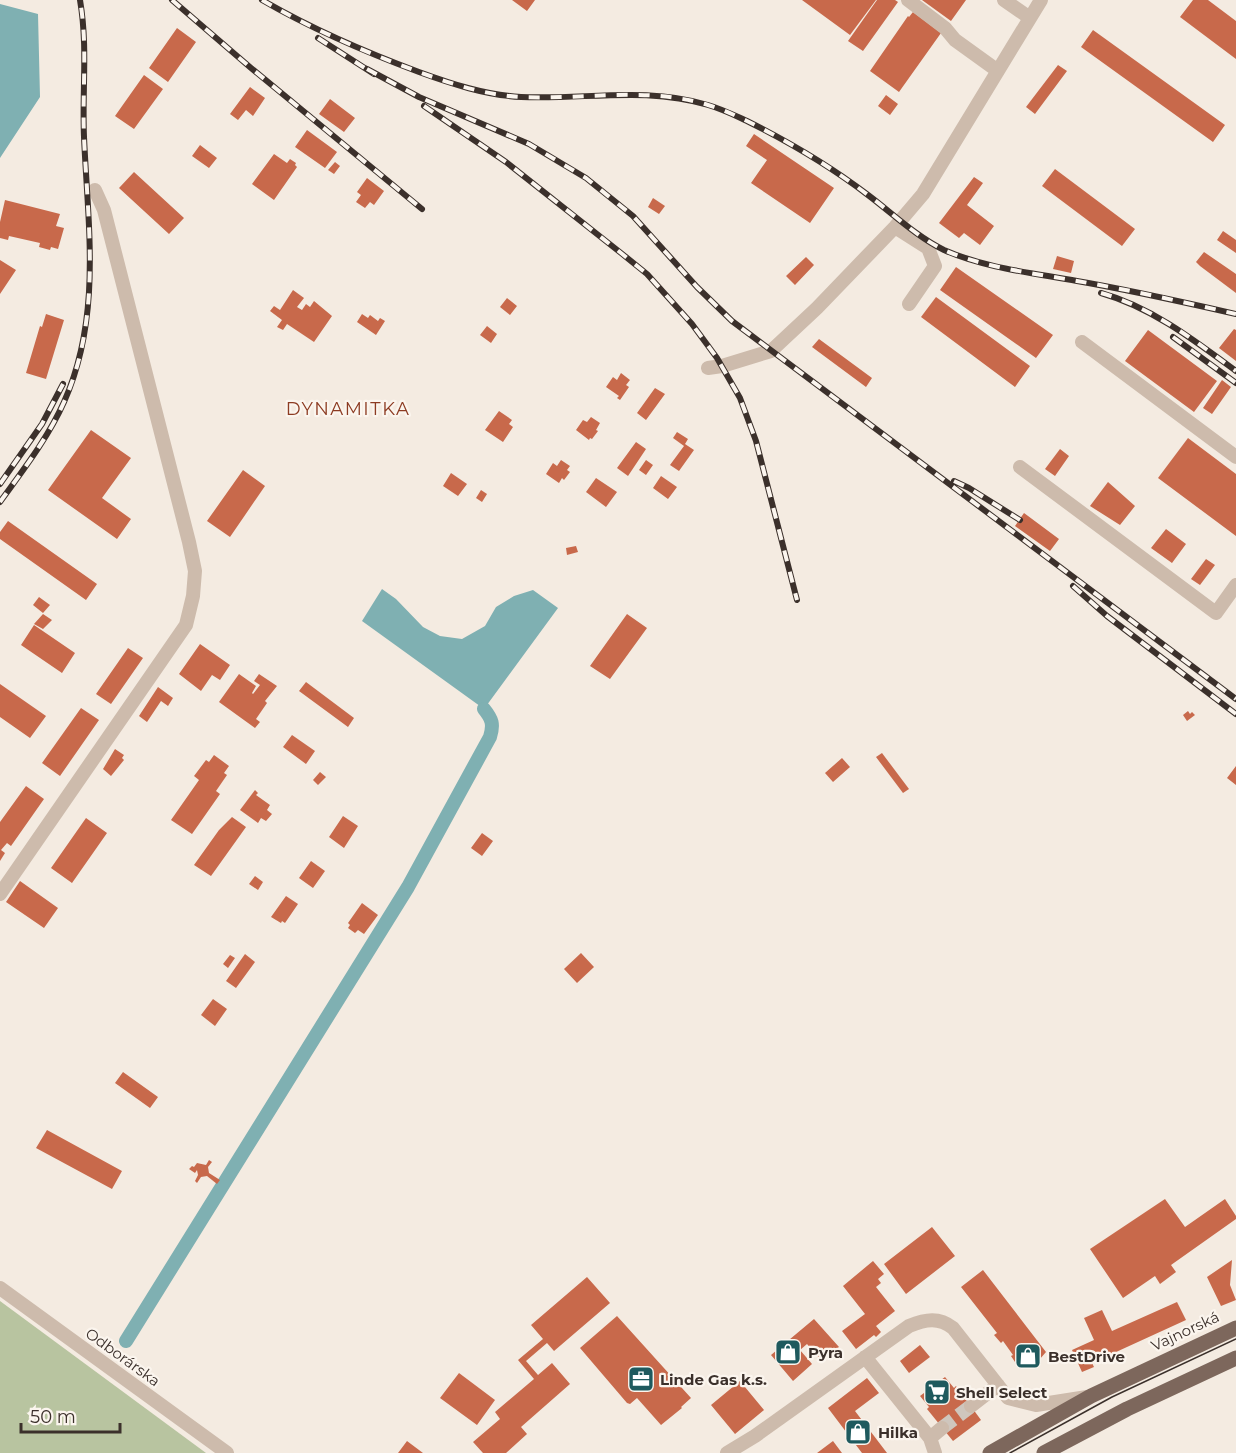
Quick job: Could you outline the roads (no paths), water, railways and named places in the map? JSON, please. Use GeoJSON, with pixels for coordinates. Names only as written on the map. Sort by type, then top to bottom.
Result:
{"type":"FeatureCollection","features":[{"type":"Feature","properties":{"kind":"main road","name":"Vajnorská"},"geometry":{"type":"LineString","coordinates":[[990,1453],[1091,1396],[1236,1328]]}},
{"type":"Feature","properties":{"kind":"main road"},"geometry":{"type":"LineString","coordinates":[[1044,1453],[1127,1409],[1236,1358]]}},
{"type":"Feature","properties":{"kind":"street"},"geometry":{"type":"LineString","coordinates":[[908,0],[945,28],[955,40],[998,71]]}},
{"type":"Feature","properties":{"kind":"street"},"geometry":{"type":"LineString","coordinates":[[1004,0],[1030,18]]}},
{"type":"Feature","properties":{"kind":"street"},"geometry":{"type":"LineString","coordinates":[[708,368],[771,351],[817,308],[894,227],[923,194],[1041,0]]}},
{"type":"Feature","properties":{"kind":"street"},"geometry":{"type":"LineString","coordinates":[[0,894],[186,625],[193,596],[195,571],[186,531],[104,210],[95,190]]}},
{"type":"Feature","properties":{"kind":"street"},"geometry":{"type":"LineString","coordinates":[[894,227],[928,248],[935,266],[909,304]]}},
{"type":"Feature","properties":{"kind":"street"},"geometry":{"type":"LineString","coordinates":[[1082,342],[1236,457]]}},
{"type":"Feature","properties":{"kind":"street"},"geometry":{"type":"LineString","coordinates":[[1020,467],[1216,613],[1236,585]]}},
{"type":"Feature","properties":{"kind":"street","name":"Odborárska"},"geometry":{"type":"LineString","coordinates":[[0,1288],[227,1453]]}},
{"type":"Feature","properties":{"kind":"street"},"geometry":{"type":"LineString","coordinates":[[727,1453],[755,1436],[909,1326],[926,1320],[940,1320],[953,1328],[1008,1398],[1036,1405],[1091,1396]]}},
{"type":"Feature","properties":{"kind":"street"},"geometry":{"type":"LineString","coordinates":[[862,1359],[930,1438],[935,1453]]}},
{"type":"Feature","properties":{"kind":"street"},"geometry":{"type":"LineString","coordinates":[[971,1406],[998,1385]]}},
{"type":"Feature","properties":{"kind":"street"},"geometry":{"type":"LineString","coordinates":[[930,1438],[942,1428]]}},
{"type":"Feature","properties":{"kind":"water"},"geometry":{"type":"Polygon","coordinates":[[[0,4],[38,14],[40,97],[0,158],[0,4]]]}},
{"type":"Feature","properties":{"kind":"water"},"geometry":{"type":"Polygon","coordinates":[[[382,589],[396,599],[423,627],[440,636],[462,639],[485,626],[496,607],[514,596],[533,590],[558,608],[484,709],[362,621],[382,589]]]}},
{"type":"Feature","properties":{"kind":"waterway"},"geometry":{"type":"LineString","coordinates":[[126,1341],[408,887],[490,737],[492,722],[484,709]]}},
{"type":"Feature","properties":{"kind":"tunnel"},"geometry":{"type":"LineString","coordinates":[[942,1428],[971,1406]]}},
{"type":"Feature","properties":{"kind":"tram line"},"geometry":{"type":"LineString","coordinates":[[1010,1453],[1112,1397],[1236,1339]]}},
{"type":"Feature","properties":{"kind":"railway"},"geometry":{"type":"LineString","coordinates":[[0,502],[35,454],[58,415],[76,370],[84,337],[90,271],[84,137],[84,35],[80,0]]}},
{"type":"Feature","properties":{"kind":"railway"},"geometry":{"type":"LineString","coordinates":[[172,0],[422,209]]}},
{"type":"Feature","properties":{"kind":"railway"},"geometry":{"type":"LineString","coordinates":[[262,0],[319,30],[379,56],[469,88],[521,97],[661,96],[685,99],[713,107],[747,121],[809,155],[854,184],[924,238],[944,250],[992,266],[1117,288],[1236,314]]}},
{"type":"Feature","properties":{"kind":"railway"},"geometry":{"type":"LineString","coordinates":[[318,38],[374,74]]}},
{"type":"Feature","properties":{"kind":"railway"},"geometry":{"type":"LineString","coordinates":[[367,69],[419,97],[529,144],[586,178],[633,216],[697,287],[732,321],[1236,699]]}},
{"type":"Feature","properties":{"kind":"railway"},"geometry":{"type":"LineString","coordinates":[[424,106],[506,162],[647,274],[692,324],[717,358],[740,398],[756,441],[797,600]]}},
{"type":"Feature","properties":{"kind":"railway"},"geometry":{"type":"LineString","coordinates":[[1101,293],[1155,316],[1188,336],[1236,371]]}},
{"type":"Feature","properties":{"kind":"railway"},"geometry":{"type":"LineString","coordinates":[[1173,337],[1236,383]]}},
{"type":"Feature","properties":{"kind":"railway"},"geometry":{"type":"LineString","coordinates":[[0,484],[42,424],[63,384]]}},
{"type":"Feature","properties":{"kind":"railway"},"geometry":{"type":"LineString","coordinates":[[954,481],[1020,520]]}},
{"type":"Feature","properties":{"kind":"railway"},"geometry":{"type":"LineString","coordinates":[[1073,586],[1107,616],[1236,714]]}},
{"type":"Feature","properties":{"kind":"place","name":"Pyra"},"geometry":{"type":"Point","coordinates":[788,1352]}},
{"type":"Feature","properties":{"kind":"place","name":"BestDrive"},"geometry":{"type":"Point","coordinates":[1028,1356]}},
{"type":"Feature","properties":{"kind":"place","name":"Linde Gas k.s."},"geometry":{"type":"Point","coordinates":[641,1379]}},
{"type":"Feature","properties":{"kind":"place","name":"Shell Select"},"geometry":{"type":"Point","coordinates":[937,1392]}},
{"type":"Feature","properties":{"kind":"place","name":"Hilka"},"geometry":{"type":"Point","coordinates":[858,1432]}},
{"type":"Feature","properties":{"kind":"district","name":"DYNAMITKA"},"geometry":{"type":"Point","coordinates":[348,409]}}]}
